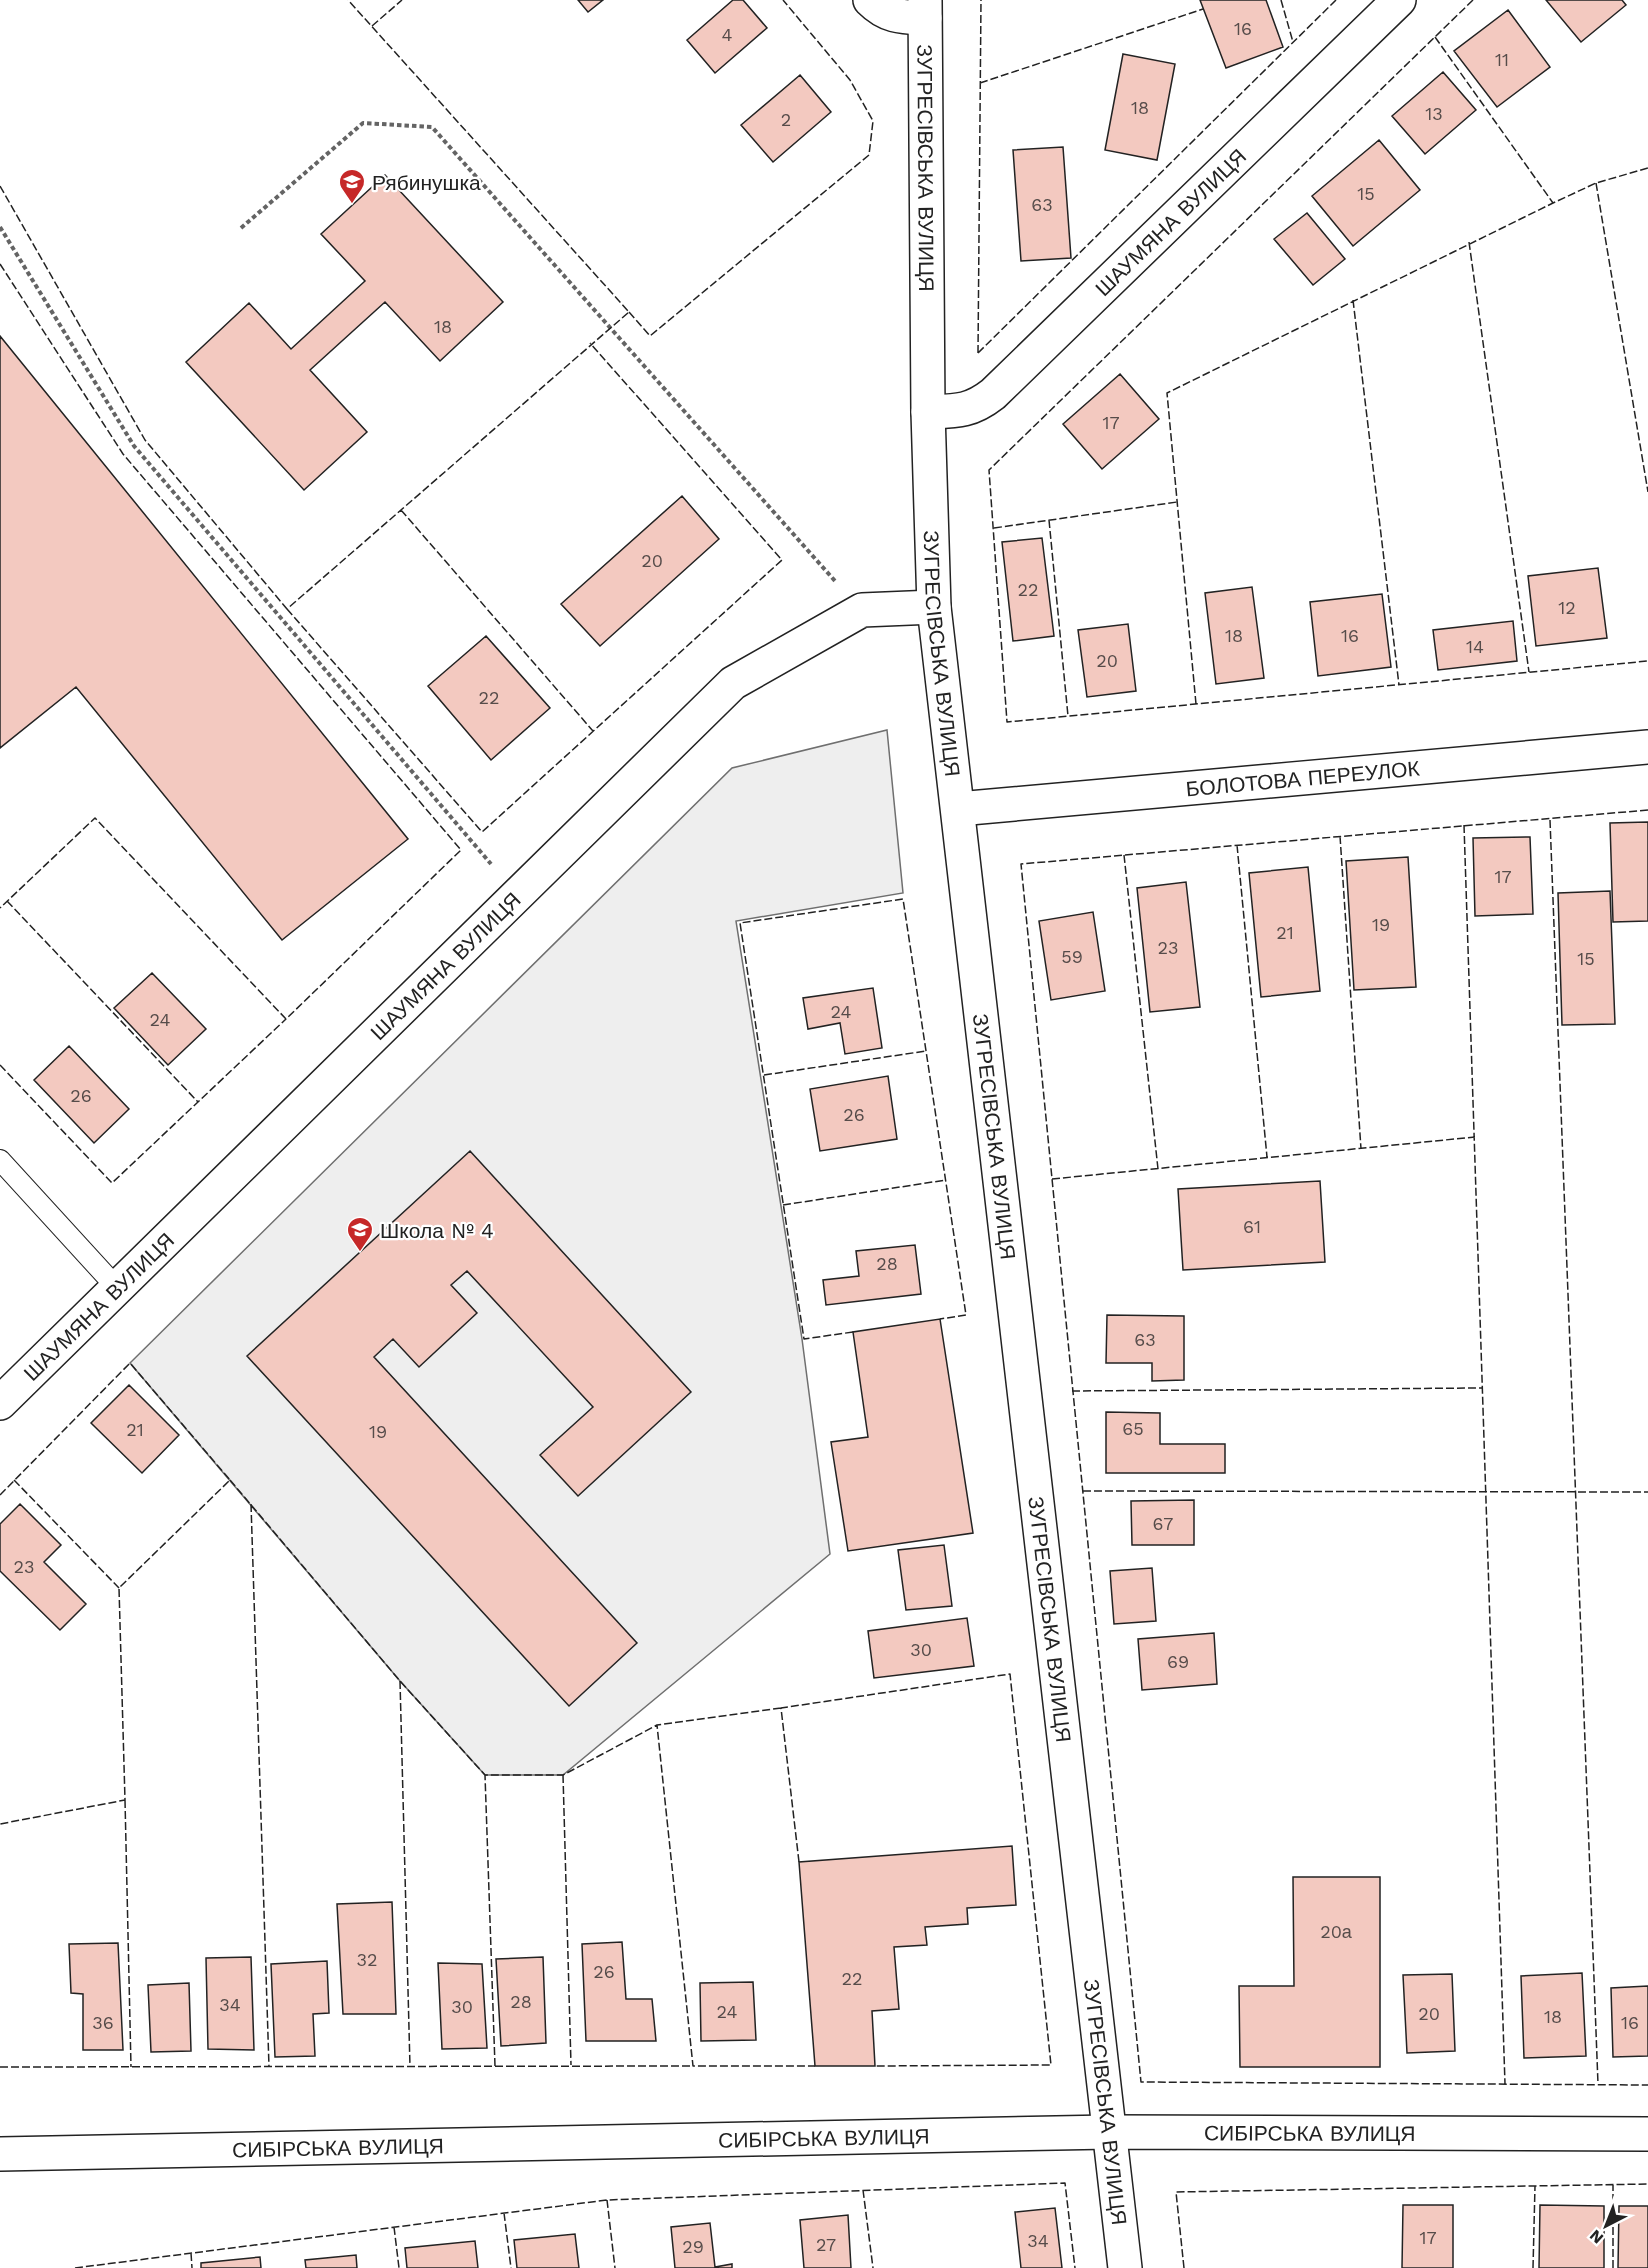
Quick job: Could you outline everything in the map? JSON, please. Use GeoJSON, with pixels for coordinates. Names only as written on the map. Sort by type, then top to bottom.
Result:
{"type":"FeatureCollection","features":[{"type":"Feature","properties":{"kind":"street"},"geometry":{"type":"LineString","coordinates":[[870,0],[882,12],[893,17],[925,9]]}},
{"type":"Feature","properties":{"kind":"street","name":"ШАУМЯНА ВУЛИЦЯ"},"geometry":{"type":"LineString","coordinates":[[928,412],[960,411],[976,407],[993,394],[1399,0]]}},
{"type":"Feature","properties":{"kind":"street","name":"ЗУГРЕСІВСЬКА ВУЛИЦЯ"},"geometry":{"type":"LineString","coordinates":[[925,9],[928,412],[934,608],[1125,2268]]}},
{"type":"Feature","properties":{"kind":"street","name":"ШАУМЯНА ВУЛИЦЯ"},"geometry":{"type":"LineString","coordinates":[[0,1403],[733,683],[862,610],[934,608]]}},
{"type":"Feature","properties":{"kind":"street","name":"БОЛОТОВА ПЕРЕУЛОК"},"geometry":{"type":"LineString","coordinates":[[957,809],[1648,747]]}},
{"type":"Feature","properties":{"kind":"street","name":"СИБІРСЬКА ВУЛИЦЯ"},"geometry":{"type":"LineString","coordinates":[[0,2154],[1109,2132],[1648,2134]]}},
{"type":"Feature","properties":{"kind":"lane"},"geometry":{"type":"LineString","coordinates":[[0,1160],[118,1289]]}},
{"type":"Feature","properties":{"kind":"path"},"geometry":{"type":"LineString","coordinates":[[241,228],[363,123],[432,127],[862,610]]}},
{"type":"Feature","properties":{"kind":"path"},"geometry":{"type":"LineString","coordinates":[[0,227],[134,446],[518,896]]}},
{"type":"Feature","properties":{"kind":"shaded area"},"geometry":{"type":"Polygon","coordinates":[[[887,730],[903,893],[736,921],[802,1339],[830,1554],[563,1775],[485,1775],[400,1681],[130,1363],[732,768],[887,730]]]}},
{"type":"Feature","properties":{"kind":"building"},"geometry":{"type":"Polygon","coordinates":[[[578,0],[603,0],[588,12],[578,0]]]}},
{"type":"Feature","properties":{"kind":"building"},"geometry":{"type":"Polygon","coordinates":[[[733,0],[743,0],[767,28],[715,73],[687,40],[733,0]]]}},
{"type":"Feature","properties":{"kind":"building"},"geometry":{"type":"Polygon","coordinates":[[[1200,0],[1266,0],[1283,47],[1226,68],[1200,0]]]}},
{"type":"Feature","properties":{"kind":"building"},"geometry":{"type":"Polygon","coordinates":[[[1546,0],[1622,0],[1626,5],[1581,42],[1546,0]]]}},
{"type":"Feature","properties":{"kind":"building"},"geometry":{"type":"Polygon","coordinates":[[[1508,10],[1550,67],[1497,107],[1454,51],[1508,10]]]}},
{"type":"Feature","properties":{"kind":"building"},"geometry":{"type":"Polygon","coordinates":[[[1123,54],[1175,64],[1157,160],[1105,150],[1123,54]]]}},
{"type":"Feature","properties":{"kind":"building"},"geometry":{"type":"Polygon","coordinates":[[[1443,72],[1476,110],[1425,154],[1392,116],[1443,72]]]}},
{"type":"Feature","properties":{"kind":"building"},"geometry":{"type":"Polygon","coordinates":[[[800,75],[831,112],[773,162],[741,125],[800,75]]]}},
{"type":"Feature","properties":{"kind":"building"},"geometry":{"type":"Polygon","coordinates":[[[1379,140],[1420,190],[1353,246],[1312,196],[1379,140]]]}},
{"type":"Feature","properties":{"kind":"building"},"geometry":{"type":"Polygon","coordinates":[[[1063,147],[1071,258],[1021,261],[1013,150],[1063,147]]]}},
{"type":"Feature","properties":{"kind":"building"},"geometry":{"type":"Polygon","coordinates":[[[385,175],[503,302],[440,361],[385,302],[310,370],[367,432],[304,490],[186,362],[249,303],[291,349],[365,281],[321,234],[385,175]]]}},
{"type":"Feature","properties":{"kind":"building"},"geometry":{"type":"Polygon","coordinates":[[[1307,213],[1345,259],[1313,285],[1274,239],[1307,213]]]}},
{"type":"Feature","properties":{"kind":"building"},"geometry":{"type":"Polygon","coordinates":[[[0,336],[408,839],[282,940],[76,687],[0,748],[0,336]]]}},
{"type":"Feature","properties":{"kind":"building"},"geometry":{"type":"Polygon","coordinates":[[[1120,374],[1159,419],[1102,469],[1063,424],[1120,374]]]}},
{"type":"Feature","properties":{"kind":"building"},"geometry":{"type":"Polygon","coordinates":[[[682,496],[719,539],[600,646],[561,604],[682,496]]]}},
{"type":"Feature","properties":{"kind":"building"},"geometry":{"type":"Polygon","coordinates":[[[1042,538],[1054,636],[1013,641],[1002,542],[1042,538]]]}},
{"type":"Feature","properties":{"kind":"building"},"geometry":{"type":"Polygon","coordinates":[[[1598,568],[1607,638],[1536,646],[1528,576],[1598,568]]]}},
{"type":"Feature","properties":{"kind":"building"},"geometry":{"type":"Polygon","coordinates":[[[1252,587],[1264,678],[1216,684],[1205,593],[1252,587]]]}},
{"type":"Feature","properties":{"kind":"building"},"geometry":{"type":"Polygon","coordinates":[[[1382,594],[1391,667],[1318,676],[1310,602],[1382,594]]]}},
{"type":"Feature","properties":{"kind":"building"},"geometry":{"type":"Polygon","coordinates":[[[1513,621],[1517,661],[1438,670],[1433,630],[1513,621]]]}},
{"type":"Feature","properties":{"kind":"building"},"geometry":{"type":"Polygon","coordinates":[[[1128,624],[1136,691],[1087,697],[1078,630],[1128,624]]]}},
{"type":"Feature","properties":{"kind":"building"},"geometry":{"type":"Polygon","coordinates":[[[486,636],[550,708],[491,760],[428,686],[486,636]]]}},
{"type":"Feature","properties":{"kind":"building"},"geometry":{"type":"Polygon","coordinates":[[[1648,822],[1648,921],[1613,922],[1610,823],[1648,822]]]}},
{"type":"Feature","properties":{"kind":"building"},"geometry":{"type":"Polygon","coordinates":[[[1530,837],[1533,914],[1475,916],[1473,838],[1530,837]]]}},
{"type":"Feature","properties":{"kind":"building"},"geometry":{"type":"Polygon","coordinates":[[[1408,857],[1416,987],[1354,990],[1346,861],[1408,857]]]}},
{"type":"Feature","properties":{"kind":"building"},"geometry":{"type":"Polygon","coordinates":[[[1308,867],[1320,991],[1261,997],[1249,873],[1308,867]]]}},
{"type":"Feature","properties":{"kind":"building"},"geometry":{"type":"Polygon","coordinates":[[[1186,882],[1200,1007],[1150,1012],[1137,888],[1186,882]]]}},
{"type":"Feature","properties":{"kind":"building"},"geometry":{"type":"Polygon","coordinates":[[[1610,891],[1615,1024],[1562,1025],[1558,893],[1610,891]]]}},
{"type":"Feature","properties":{"kind":"building"},"geometry":{"type":"Polygon","coordinates":[[[1093,912],[1105,991],[1051,1000],[1039,921],[1093,912]]]}},
{"type":"Feature","properties":{"kind":"building"},"geometry":{"type":"Polygon","coordinates":[[[152,973],[206,1029],[168,1065],[114,1008],[152,973]]]}},
{"type":"Feature","properties":{"kind":"building"},"geometry":{"type":"Polygon","coordinates":[[[873,988],[882,1048],[845,1054],[840,1023],[808,1029],[803,998],[873,988]]]}},
{"type":"Feature","properties":{"kind":"building"},"geometry":{"type":"Polygon","coordinates":[[[69,1046],[129,1109],[94,1143],[34,1080],[69,1046]]]}},
{"type":"Feature","properties":{"kind":"building"},"geometry":{"type":"Polygon","coordinates":[[[888,1076],[897,1139],[820,1151],[810,1089],[888,1076]]]}},
{"type":"Feature","properties":{"kind":"building"},"geometry":{"type":"Polygon","coordinates":[[[470,1151],[691,1392],[578,1496],[540,1455],[593,1407],[467,1271],[451,1285],[477,1313],[419,1367],[393,1339],[374,1357],[637,1643],[569,1706],[247,1356],[470,1151]]]}},
{"type":"Feature","properties":{"kind":"building"},"geometry":{"type":"Polygon","coordinates":[[[1320,1181],[1325,1262],[1183,1270],[1178,1189],[1320,1181]]]}},
{"type":"Feature","properties":{"kind":"building"},"geometry":{"type":"Polygon","coordinates":[[[915,1245],[921,1294],[826,1305],[823,1280],[859,1276],[856,1251],[915,1245]]]}},
{"type":"Feature","properties":{"kind":"building"},"geometry":{"type":"Polygon","coordinates":[[[1107,1315],[1184,1316],[1184,1380],[1152,1381],[1152,1363],[1106,1363],[1107,1315]]]}},
{"type":"Feature","properties":{"kind":"building"},"geometry":{"type":"Polygon","coordinates":[[[940,1319],[973,1533],[848,1551],[831,1442],[868,1437],[853,1332],[940,1319]]]}},
{"type":"Feature","properties":{"kind":"building"},"geometry":{"type":"Polygon","coordinates":[[[129,1385],[179,1435],[142,1473],[91,1423],[129,1385]]]}},
{"type":"Feature","properties":{"kind":"building"},"geometry":{"type":"Polygon","coordinates":[[[1106,1412],[1160,1413],[1160,1444],[1225,1444],[1225,1473],[1106,1473],[1106,1412]]]}},
{"type":"Feature","properties":{"kind":"building"},"geometry":{"type":"Polygon","coordinates":[[[1194,1500],[1194,1545],[1132,1545],[1131,1501],[1194,1500]]]}},
{"type":"Feature","properties":{"kind":"building"},"geometry":{"type":"Polygon","coordinates":[[[20,1504],[61,1545],[44,1562],[86,1604],[60,1630],[0,1571],[0,1524],[20,1504]]]}},
{"type":"Feature","properties":{"kind":"building"},"geometry":{"type":"Polygon","coordinates":[[[944,1545],[952,1606],[906,1610],[898,1550],[944,1545]]]}},
{"type":"Feature","properties":{"kind":"building"},"geometry":{"type":"Polygon","coordinates":[[[1152,1568],[1156,1621],[1114,1624],[1110,1571],[1152,1568]]]}},
{"type":"Feature","properties":{"kind":"building"},"geometry":{"type":"Polygon","coordinates":[[[967,1618],[974,1666],[874,1678],[868,1631],[967,1618]]]}},
{"type":"Feature","properties":{"kind":"building"},"geometry":{"type":"Polygon","coordinates":[[[1214,1633],[1217,1684],[1142,1690],[1138,1639],[1214,1633]]]}},
{"type":"Feature","properties":{"kind":"building"},"geometry":{"type":"Polygon","coordinates":[[[1012,1846],[1016,1905],[967,1908],[968,1924],[925,1927],[927,1945],[894,1947],[899,2009],[872,2011],[875,2066],[815,2066],[799,1862],[1012,1846]]]}},
{"type":"Feature","properties":{"kind":"building"},"geometry":{"type":"Polygon","coordinates":[[[1293,1877],[1380,1877],[1380,2067],[1240,2067],[1239,1986],[1294,1986],[1293,1877]]]}},
{"type":"Feature","properties":{"kind":"building"},"geometry":{"type":"Polygon","coordinates":[[[392,1902],[396,2014],[343,2014],[337,1904],[392,1902]]]}},
{"type":"Feature","properties":{"kind":"building"},"geometry":{"type":"Polygon","coordinates":[[[622,1942],[626,1999],[652,1999],[656,2041],[586,2041],[582,1944],[622,1942]]]}},
{"type":"Feature","properties":{"kind":"building"},"geometry":{"type":"Polygon","coordinates":[[[118,1943],[123,2050],[83,2050],[83,1994],[71,1993],[69,1944],[118,1943]]]}},
{"type":"Feature","properties":{"kind":"building"},"geometry":{"type":"Polygon","coordinates":[[[251,1957],[254,2050],[208,2049],[206,1958],[251,1957]]]}},
{"type":"Feature","properties":{"kind":"building"},"geometry":{"type":"Polygon","coordinates":[[[543,1957],[546,2043],[501,2046],[496,1959],[543,1957]]]}},
{"type":"Feature","properties":{"kind":"building"},"geometry":{"type":"Polygon","coordinates":[[[327,1961],[329,2013],[313,2014],[315,2056],[275,2057],[271,1964],[327,1961]]]}},
{"type":"Feature","properties":{"kind":"building"},"geometry":{"type":"Polygon","coordinates":[[[438,1963],[482,1964],[487,2048],[442,2049],[438,1963]]]}},
{"type":"Feature","properties":{"kind":"building"},"geometry":{"type":"Polygon","coordinates":[[[1582,1973],[1586,2056],[1524,2058],[1521,1976],[1582,1973]]]}},
{"type":"Feature","properties":{"kind":"building"},"geometry":{"type":"Polygon","coordinates":[[[1452,1974],[1455,2051],[1407,2053],[1403,1975],[1452,1974]]]}},
{"type":"Feature","properties":{"kind":"building"},"geometry":{"type":"Polygon","coordinates":[[[753,1982],[756,2040],[701,2041],[700,1983],[753,1982]]]}},
{"type":"Feature","properties":{"kind":"building"},"geometry":{"type":"Polygon","coordinates":[[[189,1983],[191,2051],[151,2052],[148,1985],[189,1983]]]}},
{"type":"Feature","properties":{"kind":"building"},"geometry":{"type":"Polygon","coordinates":[[[1648,1986],[1648,2056],[1613,2057],[1611,1988],[1648,1986]]]}},
{"type":"Feature","properties":{"kind":"building"},"geometry":{"type":"Polygon","coordinates":[[[1403,2205],[1453,2205],[1453,2268],[1402,2268],[1403,2205]]]}},
{"type":"Feature","properties":{"kind":"building"},"geometry":{"type":"Polygon","coordinates":[[[1540,2205],[1604,2206],[1604,2268],[1539,2268],[1540,2205]]]}},
{"type":"Feature","properties":{"kind":"building"},"geometry":{"type":"Polygon","coordinates":[[[1619,2206],[1648,2206],[1648,2268],[1618,2268],[1619,2206]]]}},
{"type":"Feature","properties":{"kind":"building"},"geometry":{"type":"Polygon","coordinates":[[[1055,2208],[1062,2268],[1021,2268],[1015,2212],[1055,2208]]]}},
{"type":"Feature","properties":{"kind":"building"},"geometry":{"type":"Polygon","coordinates":[[[848,2215],[851,2268],[804,2268],[800,2220],[848,2215]]]}},
{"type":"Feature","properties":{"kind":"building"},"geometry":{"type":"Polygon","coordinates":[[[710,2223],[715,2267],[732,2264],[732,2268],[675,2268],[671,2227],[710,2223]]]}},
{"type":"Feature","properties":{"kind":"building"},"geometry":{"type":"Polygon","coordinates":[[[575,2234],[579,2268],[517,2268],[514,2240],[575,2234]]]}},
{"type":"Feature","properties":{"kind":"building"},"geometry":{"type":"Polygon","coordinates":[[[475,2241],[478,2268],[407,2268],[405,2248],[475,2241]]]}},
{"type":"Feature","properties":{"kind":"building"},"geometry":{"type":"Polygon","coordinates":[[[356,2255],[357,2268],[306,2268],[305,2260],[356,2255]]]}},
{"type":"Feature","properties":{"kind":"building"},"geometry":{"type":"Polygon","coordinates":[[[260,2257],[261,2268],[201,2268],[201,2263],[260,2257]]]}},
{"type":"Feature","properties":{"kind":"fence"},"geometry":{"type":"LineString","coordinates":[[0,186],[145,440],[287,609],[629,312],[348,0]]}},
{"type":"Feature","properties":{"kind":"fence"},"geometry":{"type":"LineString","coordinates":[[372,26],[402,0]]}},
{"type":"Feature","properties":{"kind":"fence"},"geometry":{"type":"LineString","coordinates":[[629,312],[650,336],[869,155],[873,121],[850,80],[783,0]]}},
{"type":"Feature","properties":{"kind":"fence"},"geometry":{"type":"LineString","coordinates":[[978,353],[981,0]]}},
{"type":"Feature","properties":{"kind":"fence"},"geometry":{"type":"LineString","coordinates":[[1281,0],[1293,42]]}},
{"type":"Feature","properties":{"kind":"fence"},"geometry":{"type":"LineString","coordinates":[[978,353],[1336,0]]}},
{"type":"Feature","properties":{"kind":"fence"},"geometry":{"type":"LineString","coordinates":[[1473,0],[989,470],[1007,722],[1648,661]]}},
{"type":"Feature","properties":{"kind":"fence"},"geometry":{"type":"LineString","coordinates":[[980,83],[1203,9]]}},
{"type":"Feature","properties":{"kind":"fence"},"geometry":{"type":"LineString","coordinates":[[1435,37],[1553,203]]}},
{"type":"Feature","properties":{"kind":"fence"},"geometry":{"type":"LineString","coordinates":[[1196,704],[1167,393],[1553,203],[1596,183],[1648,168]]}},
{"type":"Feature","properties":{"kind":"fence"},"geometry":{"type":"LineString","coordinates":[[1596,183],[1648,492]]}},
{"type":"Feature","properties":{"kind":"fence"},"geometry":{"type":"LineString","coordinates":[[1469,242],[1529,672]]}},
{"type":"Feature","properties":{"kind":"fence"},"geometry":{"type":"LineString","coordinates":[[0,264],[123,454],[461,850],[286,1019],[95,818],[0,908]]}},
{"type":"Feature","properties":{"kind":"fence"},"geometry":{"type":"LineString","coordinates":[[1353,300],[1399,685]]}},
{"type":"Feature","properties":{"kind":"fence"},"geometry":{"type":"LineString","coordinates":[[287,609],[482,832],[782,560],[590,343]]}},
{"type":"Feature","properties":{"kind":"fence"},"geometry":{"type":"LineString","coordinates":[[994,528],[1177,502]]}},
{"type":"Feature","properties":{"kind":"fence"},"geometry":{"type":"LineString","coordinates":[[401,510],[593,731]]}},
{"type":"Feature","properties":{"kind":"fence"},"geometry":{"type":"LineString","coordinates":[[1049,520],[1068,716]]}},
{"type":"Feature","properties":{"kind":"fence"},"geometry":{"type":"LineString","coordinates":[[1648,810],[1021,864],[1141,2082],[1648,2085]]}},
{"type":"Feature","properties":{"kind":"fence"},"geometry":{"type":"LineString","coordinates":[[1550,820],[1598,2084]]}},
{"type":"Feature","properties":{"kind":"fence"},"geometry":{"type":"LineString","coordinates":[[1464,825],[1505,2084]]}},
{"type":"Feature","properties":{"kind":"fence"},"geometry":{"type":"LineString","coordinates":[[1340,836],[1361,1149]]}},
{"type":"Feature","properties":{"kind":"fence"},"geometry":{"type":"LineString","coordinates":[[1237,845],[1267,1157]]}},
{"type":"Feature","properties":{"kind":"fence"},"geometry":{"type":"LineString","coordinates":[[1124,855],[1158,1169]]}},
{"type":"Feature","properties":{"kind":"fence"},"geometry":{"type":"LineString","coordinates":[[853,1332],[804,1339],[740,923],[903,899],[966,1315],[940,1319]]}},
{"type":"Feature","properties":{"kind":"fence"},"geometry":{"type":"LineString","coordinates":[[7,901],[198,1102]]}},
{"type":"Feature","properties":{"kind":"fence"},"geometry":{"type":"LineString","coordinates":[[0,1065],[112,1183],[286,1019]]}},
{"type":"Feature","properties":{"kind":"fence"},"geometry":{"type":"LineString","coordinates":[[764,1075],[926,1051]]}},
{"type":"Feature","properties":{"kind":"fence"},"geometry":{"type":"LineString","coordinates":[[1052,1179],[1475,1137]]}},
{"type":"Feature","properties":{"kind":"fence"},"geometry":{"type":"LineString","coordinates":[[783,1205],[946,1180]]}},
{"type":"Feature","properties":{"kind":"fence"},"geometry":{"type":"LineString","coordinates":[[0,1495],[130,1363],[230,1480],[119,1588],[125,1800],[0,1824]]}},
{"type":"Feature","properties":{"kind":"fence"},"geometry":{"type":"LineString","coordinates":[[1072,1391],[1482,1388]]}},
{"type":"Feature","properties":{"kind":"fence"},"geometry":{"type":"LineString","coordinates":[[14,1480],[119,1588]]}},
{"type":"Feature","properties":{"kind":"fence"},"geometry":{"type":"LineString","coordinates":[[230,1480],[400,1681],[485,1775]]}},
{"type":"Feature","properties":{"kind":"fence"},"geometry":{"type":"LineString","coordinates":[[1083,1491],[1648,1492]]}},
{"type":"Feature","properties":{"kind":"fence"},"geometry":{"type":"LineString","coordinates":[[251,1504],[269,2067]]}},
{"type":"Feature","properties":{"kind":"fence"},"geometry":{"type":"LineString","coordinates":[[799,1862],[781,1708],[1010,1674],[1051,2065],[875,2066]]}},
{"type":"Feature","properties":{"kind":"fence"},"geometry":{"type":"LineString","coordinates":[[400,1681],[410,2067]]}},
{"type":"Feature","properties":{"kind":"fence"},"geometry":{"type":"LineString","coordinates":[[781,1708],[657,1725],[693,2066],[815,2066]]}},
{"type":"Feature","properties":{"kind":"fence"},"geometry":{"type":"LineString","coordinates":[[495,2066],[485,1775],[563,1775],[657,1725]]}},
{"type":"Feature","properties":{"kind":"fence"},"geometry":{"type":"LineString","coordinates":[[563,1775],[571,2065]]}},
{"type":"Feature","properties":{"kind":"fence"},"geometry":{"type":"LineString","coordinates":[[125,1800],[131,2067]]}},
{"type":"Feature","properties":{"kind":"fence"},"geometry":{"type":"LineString","coordinates":[[0,2067],[693,2066]]}},
{"type":"Feature","properties":{"kind":"fence"},"geometry":{"type":"LineString","coordinates":[[75,2268],[607,2200],[1065,2183],[1075,2268]]}},
{"type":"Feature","properties":{"kind":"fence"},"geometry":{"type":"LineString","coordinates":[[1184,2268],[1176,2192],[1648,2184]]}},
{"type":"Feature","properties":{"kind":"fence"},"geometry":{"type":"LineString","coordinates":[[1613,2185],[1613,2268]]}},
{"type":"Feature","properties":{"kind":"fence"},"geometry":{"type":"LineString","coordinates":[[1533,2268],[1535,2186]]}},
{"type":"Feature","properties":{"kind":"fence"},"geometry":{"type":"LineString","coordinates":[[863,2190],[873,2268]]}},
{"type":"Feature","properties":{"kind":"fence"},"geometry":{"type":"LineString","coordinates":[[607,2200],[615,2268]]}},
{"type":"Feature","properties":{"kind":"fence"},"geometry":{"type":"LineString","coordinates":[[504,2213],[511,2268]]}},
{"type":"Feature","properties":{"kind":"fence"},"geometry":{"type":"LineString","coordinates":[[394,2227],[399,2268]]}},
{"type":"Feature","properties":{"kind":"fence"},"geometry":{"type":"LineString","coordinates":[[191,2253],[192,2268]]}},
{"type":"Feature","properties":{"kind":"place","name":"Рябинушка"},"geometry":{"type":"Point","coordinates":[352,205]}},
{"type":"Feature","properties":{"kind":"place","name":"Школа № 4"},"geometry":{"type":"Point","coordinates":[360,1253]}}]}
